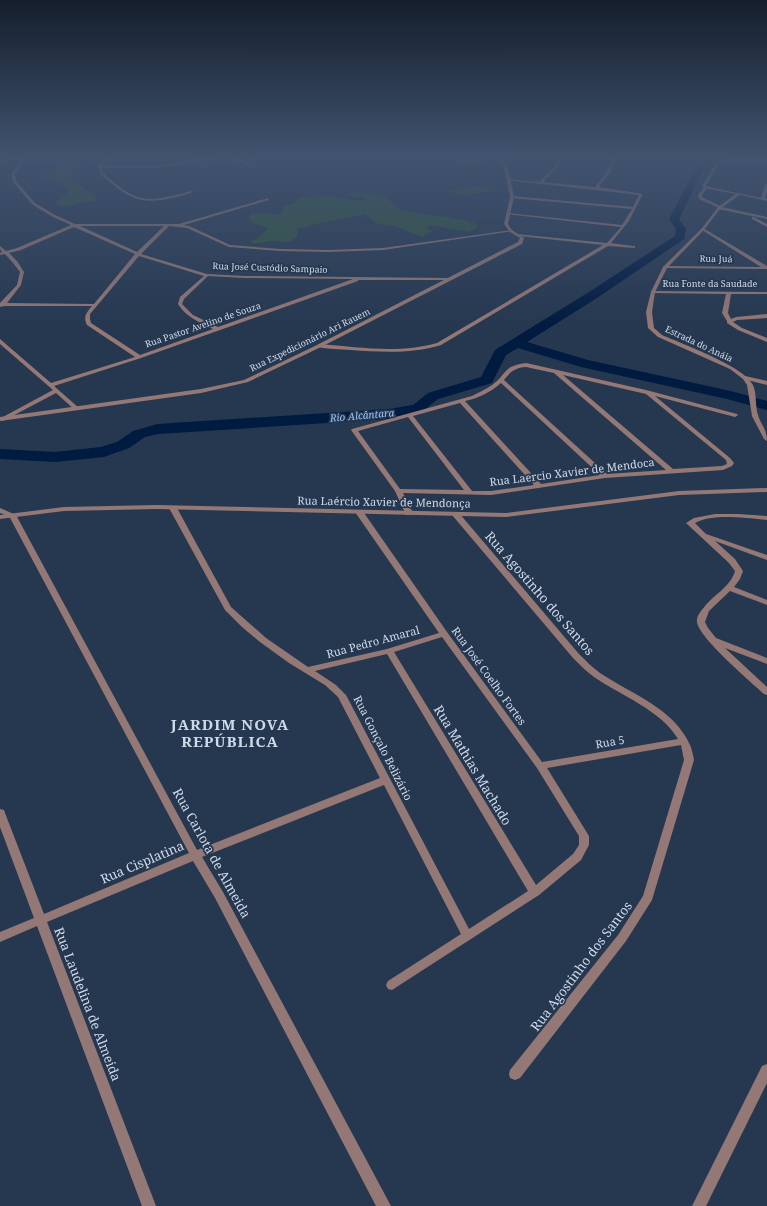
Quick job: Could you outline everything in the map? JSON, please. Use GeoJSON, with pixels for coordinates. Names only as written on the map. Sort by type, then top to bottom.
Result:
{"type":"FeatureCollection","features":[{"type":"Feature","properties":{"kind":"street","name":"Rua José Custódio Sampaio"},"geometry":{"type":"LineString","coordinates":[[51,214],[138,254],[172,266],[207,275],[244,277],[450,279]]}},
{"type":"Feature","properties":{"kind":"street"},"geometry":{"type":"LineString","coordinates":[[178,226],[217,214]]}},
{"type":"Feature","properties":{"kind":"street"},"geometry":{"type":"LineString","coordinates":[[508,214],[506,224],[511,231],[519,235],[633,247]]}},
{"type":"Feature","properties":{"kind":"street"},"geometry":{"type":"LineString","coordinates":[[511,214],[623,226]]}},
{"type":"Feature","properties":{"kind":"street"},"geometry":{"type":"LineString","coordinates":[[318,346],[406,349],[423,348],[435,345],[608,244],[623,226],[630,214]]}},
{"type":"Feature","properties":{"kind":"street","name":"Estrada do Anáia"},"geometry":{"type":"LineString","coordinates":[[715,214],[703,229],[665,267],[653,292],[648,312],[651,328],[655,333],[732,368],[745,378],[750,385],[753,395],[755,416],[767,439]]}},
{"type":"Feature","properties":{"kind":"street"},"geometry":{"type":"LineString","coordinates":[[747,214],[767,226]]}},
{"type":"Feature","properties":{"kind":"street"},"geometry":{"type":"LineString","coordinates":[[748,214],[767,218]]}},
{"type":"Feature","properties":{"kind":"street"},"geometry":{"type":"LineString","coordinates":[[0,254],[19,249],[75,225],[168,225],[188,227],[230,246],[281,250],[328,251],[383,250],[511,231]]}},
{"type":"Feature","properties":{"kind":"street"},"geometry":{"type":"LineString","coordinates":[[139,356],[89,324],[87,319],[88,314],[138,254],[168,225]]}},
{"type":"Feature","properties":{"kind":"street"},"geometry":{"type":"LineString","coordinates":[[703,229],[767,268]]}},
{"type":"Feature","properties":{"kind":"street","name":"Rua Expedicionário Ari Rauem"},"geometry":{"type":"LineString","coordinates":[[2,419],[201,392],[233,385],[260,375],[520,243],[522,238],[519,235]]}},
{"type":"Feature","properties":{"kind":"street"},"geometry":{"type":"LineString","coordinates":[[0,247],[22,272],[19,285],[1,306]]}},
{"type":"Feature","properties":{"kind":"street","name":"Rua Juá"},"geometry":{"type":"LineString","coordinates":[[665,267],[767,268]]}},
{"type":"Feature","properties":{"kind":"street"},"geometry":{"type":"LineString","coordinates":[[207,275],[182,298],[180,304],[183,310],[188,314],[217,329]]}},
{"type":"Feature","properties":{"kind":"street","name":"Rua Pastor Avelino de Souza"},"geometry":{"type":"LineString","coordinates":[[51,385],[217,329],[360,278]]}},
{"type":"Feature","properties":{"kind":"street","name":"Rua Fonte da Saudade"},"geometry":{"type":"LineString","coordinates":[[653,292],[767,293]]}},
{"type":"Feature","properties":{"kind":"street"},"geometry":{"type":"LineString","coordinates":[[729,293],[726,313],[731,325],[767,340]]}},
{"type":"Feature","properties":{"kind":"street"},"geometry":{"type":"LineString","coordinates":[[1,306],[94,305]]}},
{"type":"Feature","properties":{"kind":"street"},"geometry":{"type":"LineString","coordinates":[[730,321],[766,316]]}},
{"type":"Feature","properties":{"kind":"street"},"geometry":{"type":"LineString","coordinates":[[0,341],[77,409]]}},
{"type":"Feature","properties":{"kind":"street","name":"Rua Laercio Xavier de Mendoca"},"geometry":{"type":"LineString","coordinates":[[409,513],[398,491],[354,430],[462,401],[484,393],[501,380],[510,369],[517,366],[526,365],[735,414]]}},
{"type":"Feature","properties":{"kind":"street"},"geometry":{"type":"LineString","coordinates":[[556,372],[671,471]]}},
{"type":"Feature","properties":{"kind":"street"},"geometry":{"type":"LineString","coordinates":[[745,378],[767,383]]}},
{"type":"Feature","properties":{"kind":"street"},"geometry":{"type":"LineString","coordinates":[[501,380],[605,476]]}},
{"type":"Feature","properties":{"kind":"street"},"geometry":{"type":"LineString","coordinates":[[2,419],[56,391]]}},
{"type":"Feature","properties":{"kind":"street","name":"Rua Laercio Xavier de Mendoca"},"geometry":{"type":"LineString","coordinates":[[398,491],[491,493],[605,476],[723,468],[730,465],[731,463],[728,459],[646,392]]}},
{"type":"Feature","properties":{"kind":"street"},"geometry":{"type":"LineString","coordinates":[[462,401],[539,486]]}},
{"type":"Feature","properties":{"kind":"street"},"geometry":{"type":"LineString","coordinates":[[409,415],[470,493]]}},
{"type":"Feature","properties":{"kind":"street","name":"Rua Laércio Xavier de Mendonça"},"geometry":{"type":"LineString","coordinates":[[0,517],[64,509],[173,508],[517,514],[678,493],[767,490]]}},
{"type":"Feature","properties":{"kind":"street","name":"Rua Gonçalo Belizário"},"geometry":{"type":"LineString","coordinates":[[173,508],[228,608],[253,633],[333,686],[342,695],[467,935]]}},
{"type":"Feature","properties":{"kind":"street"},"geometry":{"type":"LineString","coordinates":[[0,510],[12,515]]}},
{"type":"Feature","properties":{"kind":"street","name":"Rua José Coelho Fortes"},"geometry":{"type":"LineString","coordinates":[[359,512],[444,634],[540,766],[584,836],[584,845],[577,856],[535,892]]}},
{"type":"Feature","properties":{"kind":"street","name":"Rua Agostinho dos Santos"},"geometry":{"type":"LineString","coordinates":[[456,514],[576,656],[599,676],[652,708],[667,720],[684,741],[689,753],[689,760],[648,897],[622,938],[515,1074]]}},
{"type":"Feature","properties":{"kind":"street","name":"Rua Carlota de Almeida"},"geometry":{"type":"LineString","coordinates":[[12,515],[195,855],[219,895],[384,1206]]}},
{"type":"Feature","properties":{"kind":"street"},"geometry":{"type":"LineString","coordinates":[[767,518],[708,517],[690,523],[732,561],[739,571],[739,574],[728,587],[712,602],[701,619],[702,627],[712,639],[767,692]]}},
{"type":"Feature","properties":{"kind":"street"},"geometry":{"type":"LineString","coordinates":[[702,535],[767,558]]}},
{"type":"Feature","properties":{"kind":"street"},"geometry":{"type":"LineString","coordinates":[[728,587],[767,603]]}},
{"type":"Feature","properties":{"kind":"street","name":"Rua Pedro Amaral"},"geometry":{"type":"LineString","coordinates":[[307,670],[389,651],[444,634]]}},
{"type":"Feature","properties":{"kind":"street"},"geometry":{"type":"LineString","coordinates":[[712,639],[767,661]]}},
{"type":"Feature","properties":{"kind":"street","name":"Rua Mathias Machado"},"geometry":{"type":"LineString","coordinates":[[389,651],[535,892]]}},
{"type":"Feature","properties":{"kind":"street","name":"Rua 5"},"geometry":{"type":"LineString","coordinates":[[540,766],[684,741]]}},
{"type":"Feature","properties":{"kind":"street","name":"Rua Cisplatina"},"geometry":{"type":"LineString","coordinates":[[0,937],[195,855],[386,780]]}},
{"type":"Feature","properties":{"kind":"street","name":"Rua Laudelina de Almeida"},"geometry":{"type":"LineString","coordinates":[[0,813],[148,1206]]}},
{"type":"Feature","properties":{"kind":"street"},"geometry":{"type":"LineString","coordinates":[[392,986],[467,935],[535,892]]}},
{"type":"Feature","properties":{"kind":"street"},"geometry":{"type":"LineString","coordinates":[[699,1206],[767,1070]]}},
{"type":"Feature","properties":{"kind":"green space"},"geometry":{"type":"Polygon","coordinates":[[[250,214],[364,214],[297,229],[297,237],[289,242],[271,241],[254,244],[250,241],[258,238],[268,228],[252,223],[249,219],[250,214]]]}},
{"type":"Feature","properties":{"kind":"green space"},"geometry":{"type":"Polygon","coordinates":[[[365,214],[424,214],[468,221],[477,224],[478,227],[469,232],[430,225],[425,228],[433,231],[422,237],[394,226],[376,223],[365,214]]]}},
{"type":"Feature","properties":{"kind":"waterway","name":"Rio Alcântara"},"geometry":{"type":"LineString","coordinates":[[0,454],[55,457],[104,452],[123,445],[139,434],[157,429],[389,414],[418,408],[433,396],[487,380],[500,353],[593,295],[680,237],[681,229],[674,219],[676,214]]}},
{"type":"Feature","properties":{"kind":"waterway"},"geometry":{"type":"LineString","coordinates":[[517,343],[586,364],[606,367],[731,395],[767,406]]}},
{"type":"Feature","properties":{"kind":"district","name":"JARDIM NOVA REPÚBLICA"},"geometry":{"type":"Point","coordinates":[230,734]}}]}
